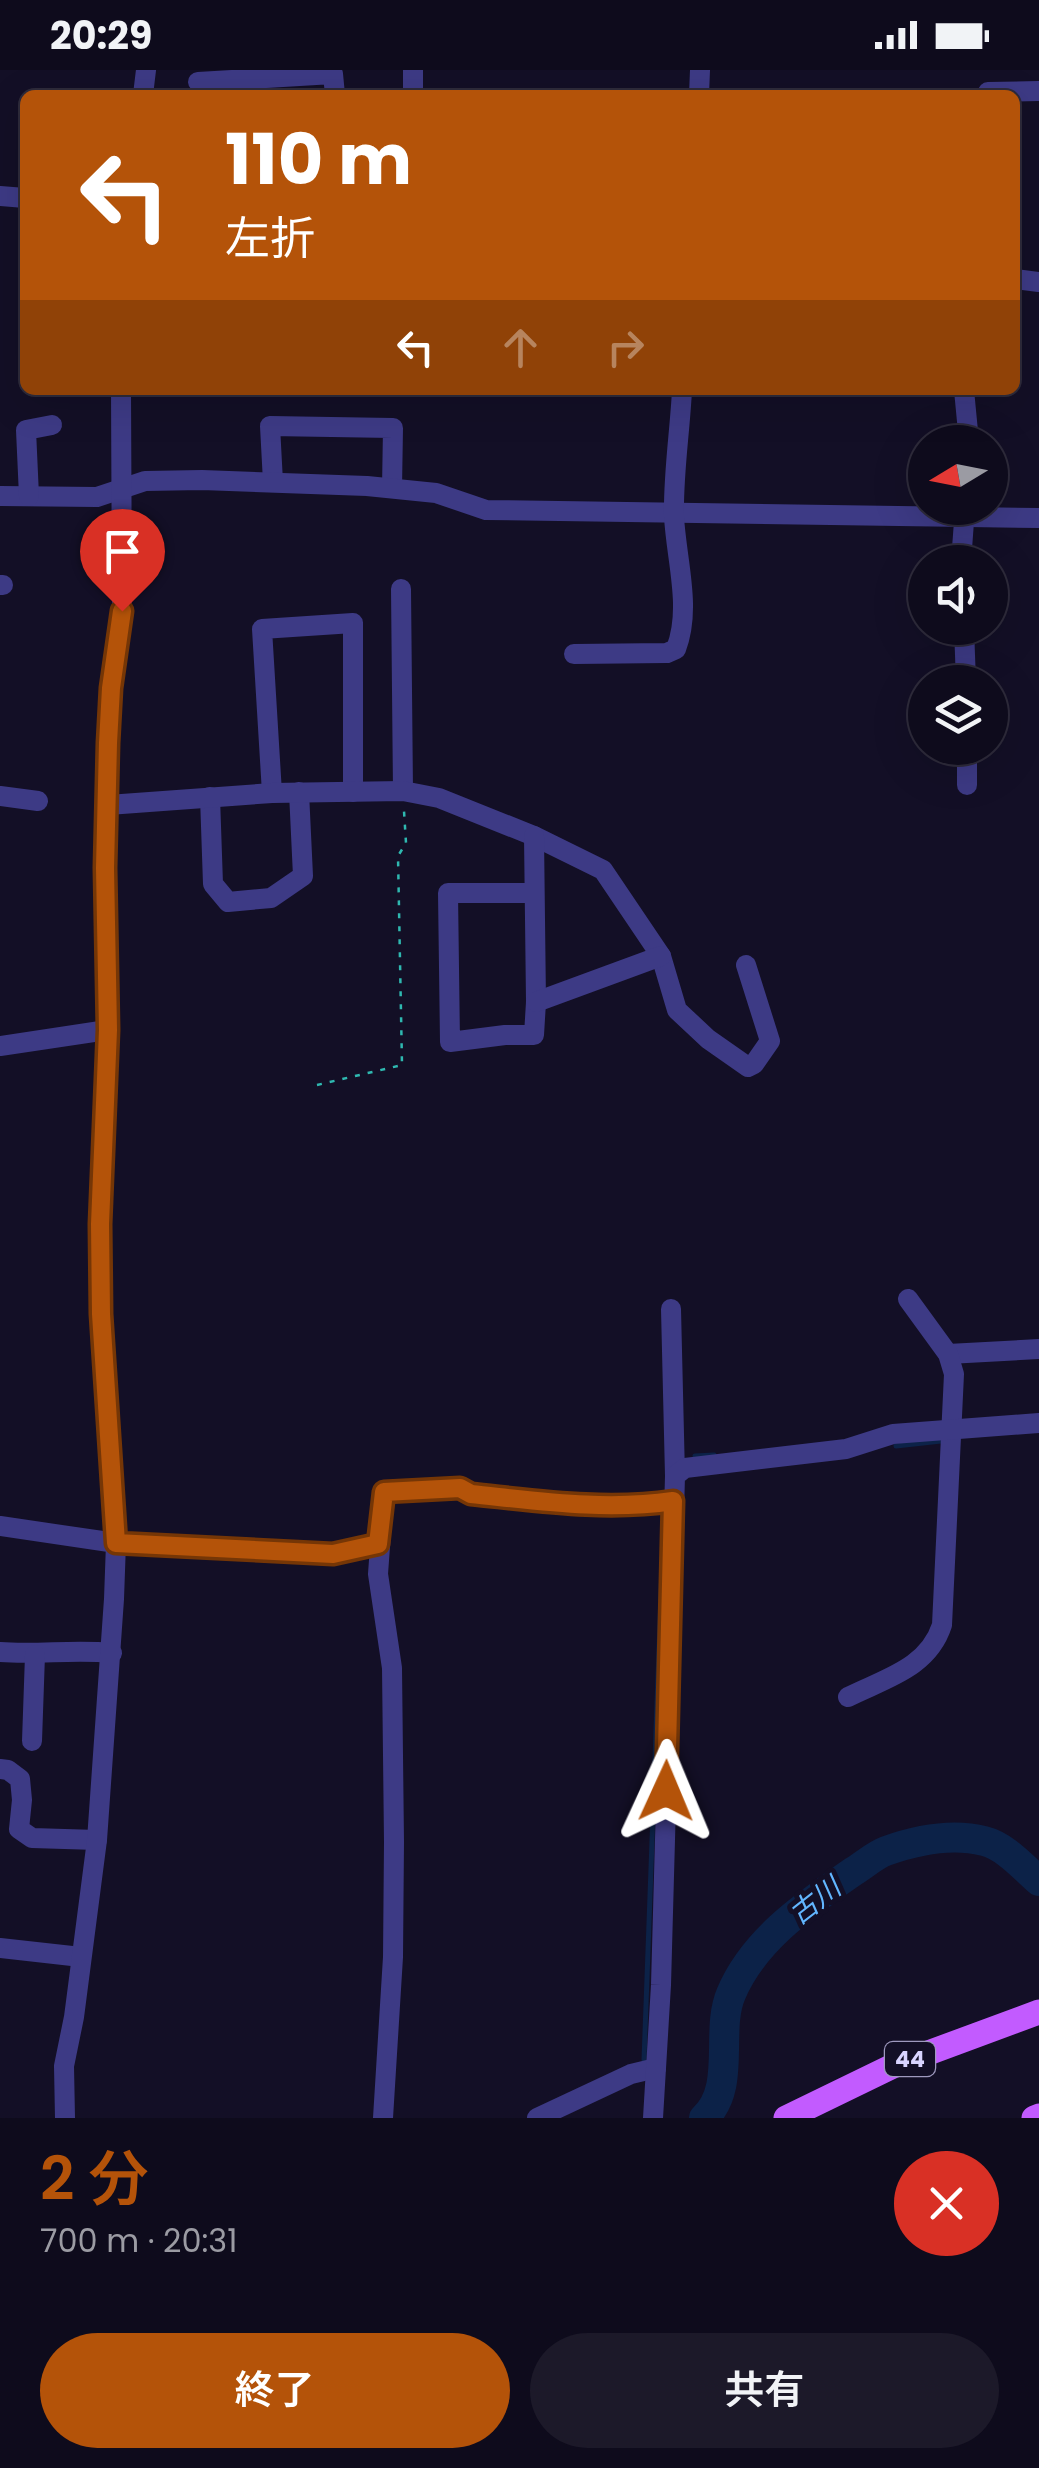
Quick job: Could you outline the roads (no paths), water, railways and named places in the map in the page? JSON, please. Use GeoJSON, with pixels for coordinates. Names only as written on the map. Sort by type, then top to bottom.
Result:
{"type":"FeatureCollection","features":[{"type":"Feature","properties":{"kind":"main road","name":"44"},"geometry":{"type":"LineString","coordinates":[[786,2118],[894,2066],[1039,2012]]}},
{"type":"Feature","properties":{"kind":"street"},"geometry":{"type":"LineString","coordinates":[[198,82],[333,74],[335,90]]}},
{"type":"Feature","properties":{"kind":"street"},"geometry":{"type":"LineString","coordinates":[[64,2118],[64,2066],[98,1840],[116,1543],[100,1282],[108,1030],[105,868],[111,688],[122,611],[120,395]]}},
{"type":"Feature","properties":{"kind":"street"},"geometry":{"type":"LineString","coordinates":[[574,654],[667,653],[676,649],[682,634],[674,515],[682,395]]}},
{"type":"Feature","properties":{"kind":"street"},"geometry":{"type":"LineString","coordinates":[[964,395],[967,425]]}},
{"type":"Feature","properties":{"kind":"street"},"geometry":{"type":"LineString","coordinates":[[29,496],[26,430],[52,425]]}},
{"type":"Feature","properties":{"kind":"street"},"geometry":{"type":"LineString","coordinates":[[273,482],[270,426],[393,428],[392,488]]}},
{"type":"Feature","properties":{"kind":"street"},"geometry":{"type":"LineString","coordinates":[[0,496],[97,497],[145,481],[273,482],[436,493],[486,510],[674,515],[908,513]]}},
{"type":"Feature","properties":{"kind":"street"},"geometry":{"type":"LineString","coordinates":[[1008,516],[1039,518]]}},
{"type":"Feature","properties":{"kind":"street"},"geometry":{"type":"LineString","coordinates":[[401,589],[402,791]]}},
{"type":"Feature","properties":{"kind":"street"},"geometry":{"type":"LineString","coordinates":[[272,793],[262,628],[354,623],[353,792]]}},
{"type":"Feature","properties":{"kind":"street"},"geometry":{"type":"LineString","coordinates":[[967,765],[967,785]]}},
{"type":"Feature","properties":{"kind":"street"},"geometry":{"type":"LineString","coordinates":[[108,805],[272,793],[402,791],[439,798],[534,836],[602,870],[661,956],[677,1010],[708,1039],[748,1067],[770,1040],[746,965]]}},
{"type":"Feature","properties":{"kind":"street"},"geometry":{"type":"LineString","coordinates":[[210,797],[213,884],[228,902],[271,898],[303,876],[298,792]]}},
{"type":"Feature","properties":{"kind":"street"},"geometry":{"type":"LineString","coordinates":[[0,796],[38,801]]}},
{"type":"Feature","properties":{"kind":"street"},"geometry":{"type":"LineString","coordinates":[[533,893],[448,894],[450,1042],[534,1035],[534,836]]}},
{"type":"Feature","properties":{"kind":"street"},"geometry":{"type":"LineString","coordinates":[[536,1002],[661,956]]}},
{"type":"Feature","properties":{"kind":"street"},"geometry":{"type":"LineString","coordinates":[[0,1046],[108,1030]]}},
{"type":"Feature","properties":{"kind":"street"},"geometry":{"type":"LineString","coordinates":[[848,1697],[924,1659],[936,1645],[942,1626],[954,1374],[948,1354],[908,1299]]}},
{"type":"Feature","properties":{"kind":"street"},"geometry":{"type":"LineString","coordinates":[[653,2116],[676,1476],[671,1309]]}},
{"type":"Feature","properties":{"kind":"street"},"geometry":{"type":"LineString","coordinates":[[948,1354],[1039,1349]]}},
{"type":"Feature","properties":{"kind":"street"},"geometry":{"type":"LineString","coordinates":[[676,1476],[685,1468],[846,1449],[894,1434],[1039,1424]]}},
{"type":"Feature","properties":{"kind":"street"},"geometry":{"type":"LineString","coordinates":[[383,2118],[393,1956],[392,1687],[378,1574],[384,1492],[460,1488],[471,1494],[588,1506],[640,1506],[673,1501]]}},
{"type":"Feature","properties":{"kind":"street"},"geometry":{"type":"LineString","coordinates":[[0,1526],[116,1543],[333,1554],[378,1544]]}},
{"type":"Feature","properties":{"kind":"street"},"geometry":{"type":"LineString","coordinates":[[0,1652],[112,1652]]}},
{"type":"Feature","properties":{"kind":"street"},"geometry":{"type":"LineString","coordinates":[[32,1741],[35,1654]]}},
{"type":"Feature","properties":{"kind":"street"},"geometry":{"type":"LineString","coordinates":[[0,1770],[8,1770],[20,1779],[19,1829],[32,1838],[98,1840]]}},
{"type":"Feature","properties":{"kind":"street"},"geometry":{"type":"LineString","coordinates":[[0,1948],[81,1957]]}},
{"type":"Feature","properties":{"kind":"street"},"geometry":{"type":"LineString","coordinates":[[537,2118],[632,2074],[656,2068]]}},
{"type":"Feature","properties":{"kind":"waterway"},"geometry":{"type":"LineString","coordinates":[[896,1446],[941,1441]]}},
{"type":"Feature","properties":{"kind":"waterway"},"geometry":{"type":"LineString","coordinates":[[695,1456],[714,1455]]}},
{"type":"Feature","properties":{"kind":"waterway"},"geometry":{"type":"LineString","coordinates":[[644,2060],[664,1512]]}},
{"type":"Feature","properties":{"kind":"waterway","name":"古川"},"geometry":{"type":"LineString","coordinates":[[704,2118],[720,2091],[727,2009],[741,1974],[784,1924],[836,1884],[886,1851],[947,1838],[972,1839],[999,1847],[1039,1881]]}}]}
